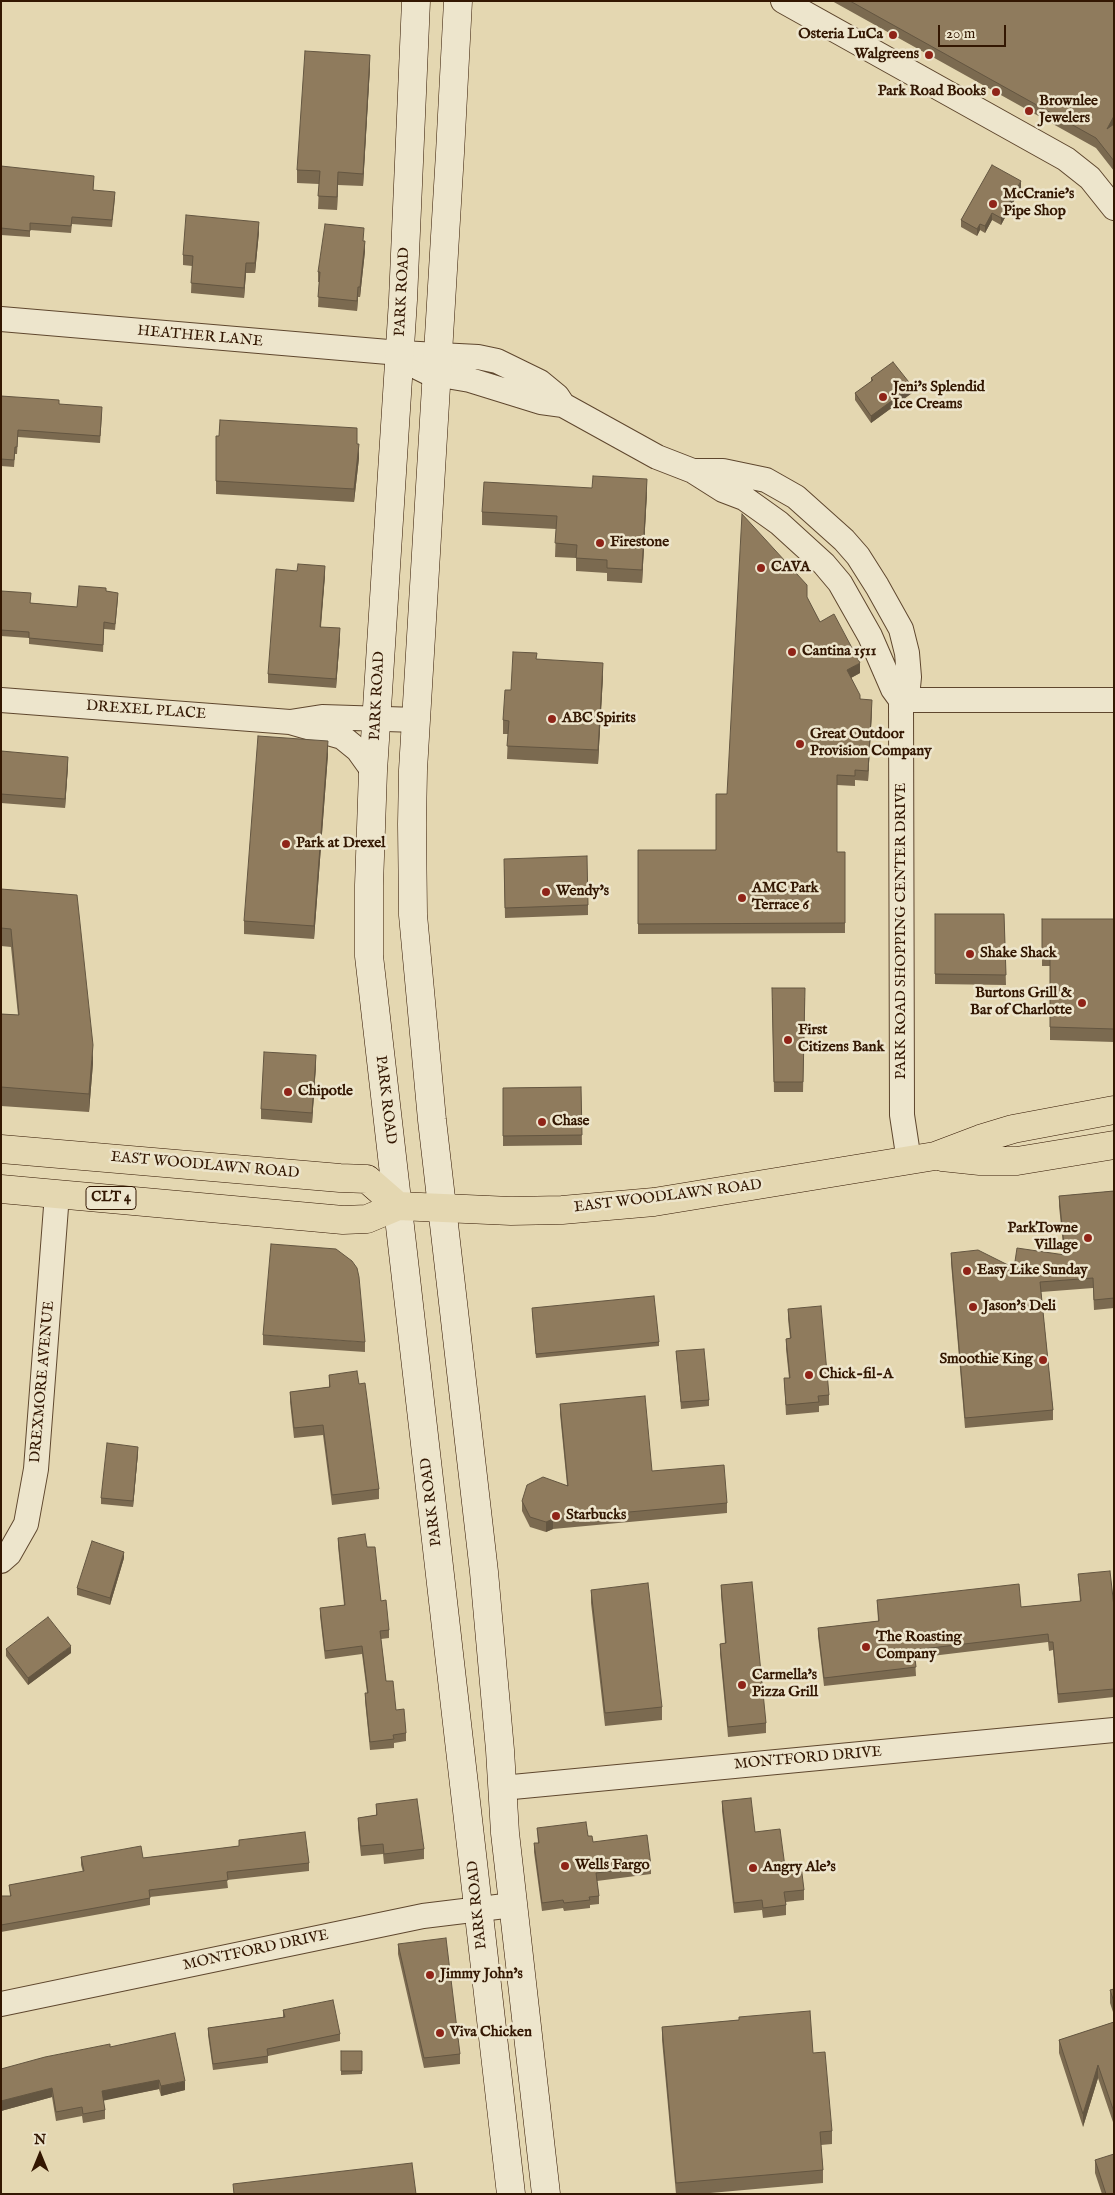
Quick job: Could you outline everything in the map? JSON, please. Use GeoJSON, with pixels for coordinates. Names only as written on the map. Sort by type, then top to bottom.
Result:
{"type":"FeatureCollection","features":[{"type":"Feature","properties":{"kind":"main road","name":"PARK ROAD"},"geometry":{"type":"LineString","coordinates":[[416,1],[400,353],[376,717],[369,885],[369,956],[511,2194]]}},
{"type":"Feature","properties":{"kind":"main road"},"geometry":{"type":"LineString","coordinates":[[458,1],[417,720],[412,824],[413,915],[422,1026],[484,1572],[513,1905],[546,2194]]}},
{"type":"Feature","properties":{"kind":"main road","name":"EAST WOODLAWN ROAD"},"geometry":{"type":"LineString","coordinates":[[1,1189],[165,1202],[343,1220],[367,1219],[398,1206],[536,1211],[608,1207],[654,1202],[935,1156],[1013,1129],[1114,1110]]}},
{"type":"Feature","properties":{"kind":"main road","name":"EAST WOODLAWN ROAD"},"geometry":{"type":"LineString","coordinates":[[935,1156],[980,1160],[1017,1160],[1114,1145]]}},
{"type":"Feature","properties":{"kind":"main road","name":"EAST WOODLAWN ROAD"},"geometry":{"type":"LineString","coordinates":[[1,1149],[340,1178],[367,1178],[398,1206]]}},
{"type":"Feature","properties":{"kind":"street"},"geometry":{"type":"LineString","coordinates":[[783,1],[1066,159],[1090,178],[1114,208]]}},
{"type":"Feature","properties":{"kind":"street","name":"HEATHER LANE"},"geometry":{"type":"LineString","coordinates":[[1,319],[400,353]]}},
{"type":"Feature","properties":{"kind":"street","name":"PARK ROAD SHOPPING CENTER DRIVE"},"geometry":{"type":"LineString","coordinates":[[400,353],[438,365],[470,380],[541,402],[563,406],[662,460],[693,471],[717,487],[753,503],[779,523],[824,564],[850,597],[870,636],[892,688],[901,700]]}},
{"type":"Feature","properties":{"kind":"street","name":"PARK ROAD SHOPPING CENTER DRIVE"},"geometry":{"type":"LineString","coordinates":[[693,471],[723,471],[766,480],[796,496],[844,540],[858,556],[877,586],[900,629],[907,653],[909,676],[908,687],[901,700],[902,1115],[908,1160]]}},
{"type":"Feature","properties":{"kind":"street","name":"DREXEL PLACE"},"geometry":{"type":"LineString","coordinates":[[1,700],[290,722],[342,736],[358,750],[374,771]]}},
{"type":"Feature","properties":{"kind":"street"},"geometry":{"type":"LineString","coordinates":[[901,700],[1114,700]]}},
{"type":"Feature","properties":{"kind":"street","name":"DREXEL PLACE"},"geometry":{"type":"LineString","coordinates":[[290,722],[322,717],[376,717],[417,720]]}},
{"type":"Feature","properties":{"kind":"street","name":"DREXMORE AVENUE"},"geometry":{"type":"LineString","coordinates":[[1,1561],[9,1554],[26,1524],[36,1469],[57,1194]]}},
{"type":"Feature","properties":{"kind":"street","name":"MONTFORD DRIVE"},"geometry":{"type":"LineString","coordinates":[[502,1788],[1114,1730]]}},
{"type":"Feature","properties":{"kind":"street","name":"MONTFORD DRIVE"},"geometry":{"type":"LineString","coordinates":[[1,2004],[423,1916],[513,1905]]}},
{"type":"Feature","properties":{"kind":"building"},"geometry":{"type":"Polygon","coordinates":[[[850,1],[1114,1],[1114,116],[1107,129],[1114,124],[1114,161],[1096,138],[850,1]]]}},
{"type":"Feature","properties":{"kind":"building"},"geometry":{"type":"Polygon","coordinates":[[[305,51],[370,55],[363,174],[338,172],[337,197],[318,196],[320,171],[297,170],[305,51]]]}},
{"type":"Feature","properties":{"kind":"building","name":"McCranie's Pipe Shop"},"geometry":{"type":"Polygon","coordinates":[[[992,165],[1021,181],[1001,218],[992,213],[985,226],[980,224],[977,229],[961,220],[992,165]]]}},
{"type":"Feature","properties":{"kind":"building"},"geometry":{"type":"Polygon","coordinates":[[[1,166],[94,176],[93,190],[115,192],[112,220],[72,217],[71,226],[30,223],[30,231],[1,228],[1,166]]]}},
{"type":"Feature","properties":{"kind":"building"},"geometry":{"type":"Polygon","coordinates":[[[186,215],[259,222],[255,263],[246,263],[244,288],[191,283],[193,256],[183,255],[186,215]]]}},
{"type":"Feature","properties":{"kind":"building"},"geometry":{"type":"Polygon","coordinates":[[[325,224],[364,228],[363,241],[365,241],[357,301],[318,297],[320,272],[318,272],[325,224]]]}},
{"type":"Feature","properties":{"kind":"building","name":"Jeni's Splendid Ice Creams"},"geometry":{"type":"Polygon","coordinates":[[[893,362],[912,386],[871,416],[855,393],[873,380],[871,378],[893,362]]]}},
{"type":"Feature","properties":{"kind":"building"},"geometry":{"type":"Polygon","coordinates":[[[1,396],[59,400],[59,404],[102,407],[100,436],[18,430],[14,460],[1,459],[1,396]]]}},
{"type":"Feature","properties":{"kind":"building"},"geometry":{"type":"Polygon","coordinates":[[[220,420],[357,428],[357,444],[359,444],[354,489],[216,481],[216,436],[219,436],[220,420]]]}},
{"type":"Feature","properties":{"kind":"building","name":"Firestone"},"geometry":{"type":"Polygon","coordinates":[[[593,476],[647,479],[642,570],[607,568],[607,560],[576,558],[577,545],[555,543],[557,516],[482,512],[484,482],[592,488],[593,476]]]}},
{"type":"Feature","properties":{"kind":"building"},"geometry":{"type":"Polygon","coordinates":[[[742,514],[807,585],[807,597],[820,622],[834,614],[860,663],[847,670],[860,695],[860,699],[872,700],[868,771],[855,770],[855,776],[837,775],[837,852],[845,852],[845,923],[638,924],[638,850],[716,850],[716,794],[727,794],[742,514]]]}},
{"type":"Feature","properties":{"kind":"building"},"geometry":{"type":"Polygon","coordinates":[[[298,564],[325,566],[320,627],[340,628],[336,679],[268,674],[276,569],[297,571],[298,564]]]}},
{"type":"Feature","properties":{"kind":"building"},"geometry":{"type":"Polygon","coordinates":[[[79,586],[106,588],[106,591],[118,593],[115,624],[104,622],[103,645],[29,638],[29,632],[1,630],[1,591],[31,593],[30,603],[77,607],[79,586]]]}},
{"type":"Feature","properties":{"kind":"building","name":"ABC Spirits"},"geometry":{"type":"Polygon","coordinates":[[[513,652],[537,653],[536,659],[603,663],[598,750],[507,746],[509,721],[503,720],[505,690],[511,690],[513,652]]]}},
{"type":"Feature","properties":{"kind":"building","name":"Park at Drexel"},"geometry":{"type":"Polygon","coordinates":[[[258,736],[328,741],[314,926],[244,921],[258,736]]]}},
{"type":"Feature","properties":{"kind":"building"},"geometry":{"type":"Polygon","coordinates":[[[1,751],[68,757],[65,799],[1,794],[1,751]]]}},
{"type":"Feature","properties":{"kind":"building","name":"Wendy's"},"geometry":{"type":"Polygon","coordinates":[[[587,856],[588,905],[505,908],[504,859],[587,856]]]}},
{"type":"Feature","properties":{"kind":"building"},"geometry":{"type":"Polygon","coordinates":[[[1,889],[77,895],[93,1045],[89,1094],[1,1087],[1,1014],[19,1015],[11,929],[1,928],[1,889]]]}},
{"type":"Feature","properties":{"kind":"building","name":"Shake Shack"},"geometry":{"type":"Polygon","coordinates":[[[935,914],[1004,914],[1006,975],[935,974],[935,914]]]}},
{"type":"Feature","properties":{"kind":"building","name":"Burtons Grill & Bar of Charlotte"},"geometry":{"type":"Polygon","coordinates":[[[1042,919],[1114,919],[1114,1029],[1050,1027],[1050,953],[1042,953],[1042,919]]]}},
{"type":"Feature","properties":{"kind":"building","name":"First Citizens Bank"},"geometry":{"type":"Polygon","coordinates":[[[772,988],[805,988],[803,1082],[774,1082],[772,988]]]}},
{"type":"Feature","properties":{"kind":"building","name":"Chipotle"},"geometry":{"type":"Polygon","coordinates":[[[264,1052],[316,1055],[312,1113],[261,1109],[264,1052]]]}},
{"type":"Feature","properties":{"kind":"building","name":"Chase"},"geometry":{"type":"Polygon","coordinates":[[[581,1087],[582,1135],[503,1136],[503,1088],[581,1087]]]}},
{"type":"Feature","properties":{"kind":"building"},"geometry":{"type":"Polygon","coordinates":[[[1114,1191],[1114,1298],[1094,1300],[1093,1278],[1040,1282],[1053,1410],[965,1418],[951,1253],[978,1250],[1014,1268],[1017,1248],[1065,1255],[1059,1196],[1114,1191]]]}},
{"type":"Feature","properties":{"kind":"building"},"geometry":{"type":"Polygon","coordinates":[[[271,1244],[336,1249],[352,1261],[357,1268],[359,1277],[365,1342],[263,1335],[271,1244]]]}},
{"type":"Feature","properties":{"kind":"building"},"geometry":{"type":"Polygon","coordinates":[[[654,1296],[659,1342],[536,1354],[532,1308],[654,1296]]]}},
{"type":"Feature","properties":{"kind":"building","name":"Chick-fil-A"},"geometry":{"type":"Polygon","coordinates":[[[821,1306],[829,1395],[818,1396],[819,1402],[786,1405],[784,1378],[790,1378],[786,1339],[791,1338],[788,1309],[821,1306]]]}},
{"type":"Feature","properties":{"kind":"building"},"geometry":{"type":"Polygon","coordinates":[[[704,1349],[709,1400],[681,1402],[676,1351],[704,1349]]]}},
{"type":"Feature","properties":{"kind":"building"},"geometry":{"type":"Polygon","coordinates":[[[357,1371],[359,1384],[365,1383],[379,1489],[332,1495],[323,1425],[294,1428],[290,1392],[330,1387],[329,1375],[357,1371]]]}},
{"type":"Feature","properties":{"kind":"building"},"geometry":{"type":"Polygon","coordinates":[[[645,1396],[652,1471],[724,1465],[727,1503],[553,1519],[546,1522],[530,1517],[522,1501],[527,1485],[543,1477],[568,1486],[560,1404],[645,1396]]]}},
{"type":"Feature","properties":{"kind":"building"},"geometry":{"type":"Polygon","coordinates":[[[107,1443],[138,1447],[133,1501],[101,1498],[107,1443]]]}},
{"type":"Feature","properties":{"kind":"building"},"geometry":{"type":"Polygon","coordinates":[[[365,1534],[367,1547],[375,1547],[381,1601],[386,1600],[389,1630],[380,1631],[386,1681],[393,1681],[396,1710],[404,1709],[406,1733],[393,1735],[394,1739],[370,1742],[365,1693],[368,1693],[362,1646],[325,1651],[320,1608],[345,1605],[338,1538],[365,1534]]]}},
{"type":"Feature","properties":{"kind":"building"},"geometry":{"type":"Polygon","coordinates":[[[92,1541],[124,1552],[110,1598],[77,1588],[92,1541]]]}},
{"type":"Feature","properties":{"kind":"building"},"geometry":{"type":"Polygon","coordinates":[[[1110,1571],[1114,1607],[1114,1689],[1058,1694],[1053,1642],[1049,1642],[1048,1634],[914,1650],[916,1667],[824,1678],[818,1628],[879,1621],[877,1600],[1019,1584],[1021,1607],[1081,1601],[1078,1574],[1110,1571]]]}},
{"type":"Feature","properties":{"kind":"building","name":"Carmella's Pizza Grill"},"geometry":{"type":"Polygon","coordinates":[[[752,1582],[766,1723],[728,1727],[720,1644],[726,1643],[721,1585],[752,1582]]]}},
{"type":"Feature","properties":{"kind":"building"},"geometry":{"type":"Polygon","coordinates":[[[648,1583],[662,1707],[605,1713],[591,1590],[648,1583]]]}},
{"type":"Feature","properties":{"kind":"building"},"geometry":{"type":"Polygon","coordinates":[[[48,1617],[71,1646],[28,1678],[6,1649],[48,1617]]]}},
{"type":"Feature","properties":{"kind":"building","name":"Angry Ale's"},"geometry":{"type":"Polygon","coordinates":[[[751,1798],[755,1832],[780,1829],[785,1867],[801,1865],[804,1890],[784,1892],[786,1905],[763,1908],[762,1900],[734,1903],[722,1801],[751,1798]]]}},
{"type":"Feature","properties":{"kind":"building"},"geometry":{"type":"Polygon","coordinates":[[[417,1799],[424,1849],[384,1854],[383,1844],[361,1846],[358,1818],[377,1815],[376,1804],[417,1799]]]}},
{"type":"Feature","properties":{"kind":"building","name":"Wells Fargo"},"geometry":{"type":"Polygon","coordinates":[[[586,1822],[588,1836],[592,1836],[593,1842],[647,1835],[651,1866],[596,1873],[599,1896],[589,1897],[590,1900],[564,1903],[563,1900],[542,1903],[534,1843],[539,1843],[537,1828],[586,1822]]]}},
{"type":"Feature","properties":{"kind":"building"},"geometry":{"type":"Polygon","coordinates":[[[305,1832],[309,1863],[227,1872],[228,1880],[149,1890],[150,1898],[1,1925],[1,1896],[11,1896],[9,1885],[84,1871],[81,1857],[141,1846],[143,1858],[239,1846],[239,1840],[305,1832]]]}},
{"type":"Feature","properties":{"kind":"building"},"geometry":{"type":"Polygon","coordinates":[[[446,1938],[460,2054],[424,2058],[398,1944],[446,1938]]]}},
{"type":"Feature","properties":{"kind":"building"},"geometry":{"type":"Polygon","coordinates":[[[1114,1989],[1114,2002],[1110,1990],[1114,1989]]]}},
{"type":"Feature","properties":{"kind":"building"},"geometry":{"type":"Polygon","coordinates":[[[333,2000],[340,2034],[267,2049],[268,2056],[213,2064],[208,2028],[285,2017],[283,2010],[333,2000]]]}},
{"type":"Feature","properties":{"kind":"building"},"geometry":{"type":"Polygon","coordinates":[[[810,2011],[813,2053],[825,2052],[832,2131],[820,2132],[823,2170],[676,2183],[662,2027],[739,2020],[739,2017],[810,2011]]]}},
{"type":"Feature","properties":{"kind":"building"},"geometry":{"type":"Polygon","coordinates":[[[1114,2022],[1114,2112],[1098,2065],[1083,2114],[1059,2040],[1114,2022]]]}},
{"type":"Feature","properties":{"kind":"building"},"geometry":{"type":"Polygon","coordinates":[[[175,2033],[185,2081],[161,2086],[159,2080],[102,2091],[105,2110],[83,2114],[82,2107],[56,2112],[52,2088],[1,2101],[1,2069],[45,2057],[110,2044],[110,2047],[175,2033]]]}},
{"type":"Feature","properties":{"kind":"building"},"geometry":{"type":"Polygon","coordinates":[[[341,2051],[362,2051],[362,2071],[341,2071],[341,2051]]]}},
{"type":"Feature","properties":{"kind":"building"},"geometry":{"type":"Polygon","coordinates":[[[1114,2154],[1114,2194],[1106,2194],[1095,2160],[1114,2154]]]}},
{"type":"Feature","properties":{"kind":"building"},"geometry":{"type":"Polygon","coordinates":[[[412,2163],[416,2194],[234,2194],[233,2184],[412,2163]]]}},
{"type":"Feature","properties":{"kind":"place","name":"Osteria LuCa"},"geometry":{"type":"Point","coordinates":[893,35]}},
{"type":"Feature","properties":{"kind":"place","name":"Walgreens"},"geometry":{"type":"Point","coordinates":[929,55]}},
{"type":"Feature","properties":{"kind":"place","name":"Park Road Books"},"geometry":{"type":"Point","coordinates":[996,92]}},
{"type":"Feature","properties":{"kind":"place","name":"Brownlee Jewelers"},"geometry":{"type":"Point","coordinates":[1029,111]}},
{"type":"Feature","properties":{"kind":"place","name":"McCranie's Pipe Shop"},"geometry":{"type":"Point","coordinates":[993,204]}},
{"type":"Feature","properties":{"kind":"place","name":"Jeni's Splendid Ice Creams"},"geometry":{"type":"Point","coordinates":[883,397]}},
{"type":"Feature","properties":{"kind":"place","name":"Firestone"},"geometry":{"type":"Point","coordinates":[600,543]}},
{"type":"Feature","properties":{"kind":"place","name":"CAVA"},"geometry":{"type":"Point","coordinates":[761,568]}},
{"type":"Feature","properties":{"kind":"place","name":"Cantina 1511"},"geometry":{"type":"Point","coordinates":[792,652]}},
{"type":"Feature","properties":{"kind":"place","name":"ABC Spirits"},"geometry":{"type":"Point","coordinates":[552,719]}},
{"type":"Feature","properties":{"kind":"place","name":"Great Outdoor Provision Company"},"geometry":{"type":"Point","coordinates":[800,744]}},
{"type":"Feature","properties":{"kind":"place","name":"Park at Drexel"},"geometry":{"type":"Point","coordinates":[286,844]}},
{"type":"Feature","properties":{"kind":"place","name":"Wendy's"},"geometry":{"type":"Point","coordinates":[546,892]}},
{"type":"Feature","properties":{"kind":"place","name":"AMC Park Terrace 6"},"geometry":{"type":"Point","coordinates":[742,898]}},
{"type":"Feature","properties":{"kind":"place","name":"Shake Shack"},"geometry":{"type":"Point","coordinates":[970,954]}},
{"type":"Feature","properties":{"kind":"place","name":"Burtons Grill & Bar of Charlotte"},"geometry":{"type":"Point","coordinates":[1082,1003]}},
{"type":"Feature","properties":{"kind":"place","name":"First Citizens Bank"},"geometry":{"type":"Point","coordinates":[788,1040]}},
{"type":"Feature","properties":{"kind":"place","name":"Chipotle"},"geometry":{"type":"Point","coordinates":[288,1092]}},
{"type":"Feature","properties":{"kind":"place","name":"Chase"},"geometry":{"type":"Point","coordinates":[542,1122]}},
{"type":"Feature","properties":{"kind":"place","name":"ParkTowne Village"},"geometry":{"type":"Point","coordinates":[1088,1238]}},
{"type":"Feature","properties":{"kind":"place","name":"Easy Like Sunday"},"geometry":{"type":"Point","coordinates":[967,1271]}},
{"type":"Feature","properties":{"kind":"place","name":"Jason's Deli"},"geometry":{"type":"Point","coordinates":[973,1307]}},
{"type":"Feature","properties":{"kind":"place","name":"Smoothie King"},"geometry":{"type":"Point","coordinates":[1043,1360]}},
{"type":"Feature","properties":{"kind":"place","name":"Chick-fil-A"},"geometry":{"type":"Point","coordinates":[809,1375]}},
{"type":"Feature","properties":{"kind":"place","name":"Starbucks"},"geometry":{"type":"Point","coordinates":[556,1516]}},
{"type":"Feature","properties":{"kind":"place","name":"The Roasting Company"},"geometry":{"type":"Point","coordinates":[866,1647]}},
{"type":"Feature","properties":{"kind":"place","name":"Carmella's Pizza Grill"},"geometry":{"type":"Point","coordinates":[742,1685]}},
{"type":"Feature","properties":{"kind":"place","name":"Wells Fargo"},"geometry":{"type":"Point","coordinates":[565,1866]}},
{"type":"Feature","properties":{"kind":"place","name":"Angry Ale's"},"geometry":{"type":"Point","coordinates":[753,1868]}},
{"type":"Feature","properties":{"kind":"place","name":"Jimmy John's"},"geometry":{"type":"Point","coordinates":[430,1975]}},
{"type":"Feature","properties":{"kind":"place","name":"Viva Chicken"},"geometry":{"type":"Point","coordinates":[440,2033]}}]}
